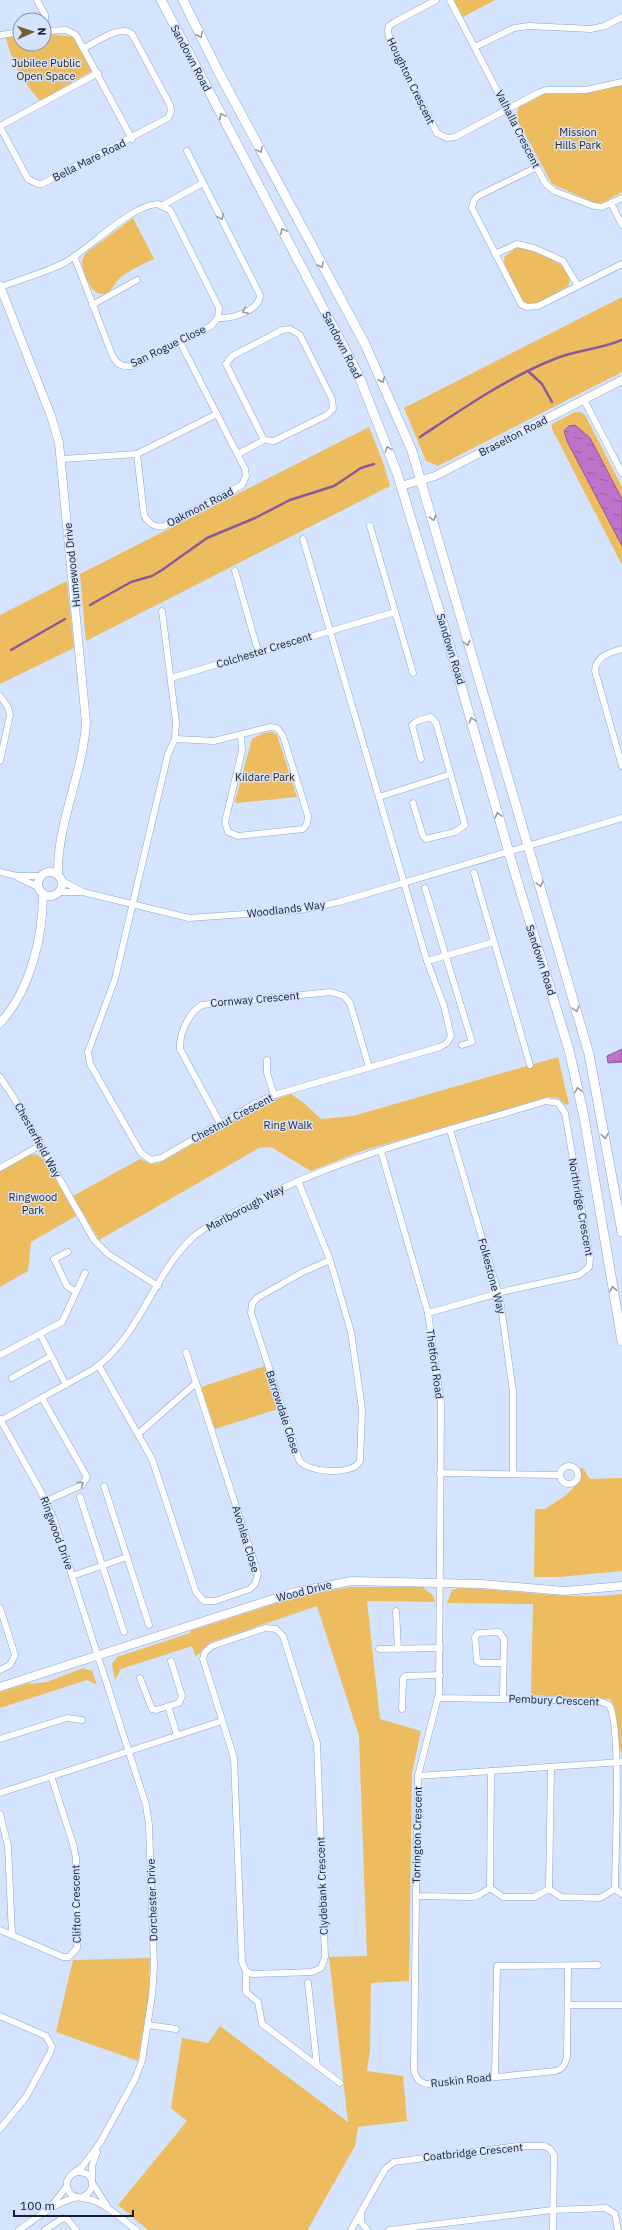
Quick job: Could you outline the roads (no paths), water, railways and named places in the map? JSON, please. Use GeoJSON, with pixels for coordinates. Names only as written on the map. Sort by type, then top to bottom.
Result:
{"type":"FeatureCollection","features":[{"type":"Feature","properties":{"kind":"main road","name":"Sandown Road"},"geometry":{"type":"LineString","coordinates":[[160,0],[359,376],[380,426],[401,486],[463,690],[509,853],[549,981],[573,1067],[584,1117],[622,1341]]}},
{"type":"Feature","properties":{"kind":"main road","name":"Sandown Road"},"geometry":{"type":"LineString","coordinates":[[183,0],[218,71],[365,344],[406,435],[422,480],[474,668],[529,847],[589,1054],[622,1232]]}},
{"type":"Feature","properties":{"kind":"street"},"geometry":{"type":"LineString","coordinates":[[37,0],[43,12]]}},
{"type":"Feature","properties":{"kind":"street","name":"Houghton Crescent"},"geometry":{"type":"LineString","coordinates":[[436,0],[395,22],[388,31],[390,42],[437,133],[447,138],[455,137],[508,108]]}},
{"type":"Feature","properties":{"kind":"street","name":"Valhalla Crescent"},"geometry":{"type":"LineString","coordinates":[[450,0],[508,108],[545,183],[554,191],[594,206],[611,203],[622,198]]}},
{"type":"Feature","properties":{"kind":"street"},"geometry":{"type":"LineString","coordinates":[[475,47],[514,28],[529,26],[592,29],[605,26],[622,17]]}},
{"type":"Feature","properties":{"kind":"street"},"geometry":{"type":"LineString","coordinates":[[84,48],[121,30],[128,31],[132,34],[170,105],[170,114],[166,121],[132,139]]}},
{"type":"Feature","properties":{"kind":"street","name":"Bella Mare Road"},"geometry":{"type":"LineString","coordinates":[[0,127],[28,179],[38,184],[47,182],[132,139],[76,35],[71,32],[52,31]]}},
{"type":"Feature","properties":{"kind":"street"},"geometry":{"type":"LineString","coordinates":[[0,34],[12,33]]}},
{"type":"Feature","properties":{"kind":"street"},"geometry":{"type":"LineString","coordinates":[[0,127],[98,74]]}},
{"type":"Feature","properties":{"kind":"street"},"geometry":{"type":"LineString","coordinates":[[508,108],[546,90],[586,90],[622,82]]}},
{"type":"Feature","properties":{"kind":"street"},"geometry":{"type":"LineString","coordinates":[[187,151],[260,295],[260,301],[255,306],[229,318],[218,318]]}},
{"type":"Feature","properties":{"kind":"street"},"geometry":{"type":"LineString","coordinates":[[537,167],[478,196],[474,200],[472,208],[473,213],[521,304],[527,307],[538,306],[622,264]]}},
{"type":"Feature","properties":{"kind":"street"},"geometry":{"type":"LineString","coordinates":[[0,287],[65,263],[130,216],[151,205],[163,205],[203,183]]}},
{"type":"Feature","properties":{"kind":"street"},"geometry":{"type":"LineString","coordinates":[[611,203],[622,225]]}},
{"type":"Feature","properties":{"kind":"street","name":"San Rogue Close"},"geometry":{"type":"LineString","coordinates":[[74,256],[113,358],[120,365],[132,366],[211,326],[218,318],[219,308],[170,210],[163,205]]}},
{"type":"Feature","properties":{"kind":"street"},"geometry":{"type":"LineString","coordinates":[[495,254],[517,244],[534,248],[563,261],[578,286]]}},
{"type":"Feature","properties":{"kind":"street"},"geometry":{"type":"LineString","coordinates":[[92,304],[137,280]]}},
{"type":"Feature","properties":{"kind":"street","name":"Humewood Drive"},"geometry":{"type":"LineString","coordinates":[[0,287],[55,425],[62,459],[86,722],[83,750],[59,851],[60,892]]}},
{"type":"Feature","properties":{"kind":"street"},"geometry":{"type":"LineString","coordinates":[[238,454],[264,440],[274,441],[328,415],[333,409],[332,398],[300,335],[290,329],[282,330],[270,336],[232,356],[227,361],[228,369],[264,440]]}},
{"type":"Feature","properties":{"kind":"street","name":"Oakmont Road"},"geometry":{"type":"LineString","coordinates":[[137,454],[144,515],[151,524],[161,526],[242,485],[246,472],[180,342]]}},
{"type":"Feature","properties":{"kind":"street","name":"Braselton Road"},"geometry":{"type":"LineString","coordinates":[[401,486],[435,476],[622,380]]}},
{"type":"Feature","properties":{"kind":"street"},"geometry":{"type":"LineString","coordinates":[[584,400],[622,473]]}},
{"type":"Feature","properties":{"kind":"street"},"geometry":{"type":"LineString","coordinates":[[62,459],[137,454],[217,414]]}},
{"type":"Feature","properties":{"kind":"street"},"geometry":{"type":"LineString","coordinates":[[370,526],[413,673]]}},
{"type":"Feature","properties":{"kind":"street"},"geometry":{"type":"LineString","coordinates":[[303,539],[404,882]]}},
{"type":"Feature","properties":{"kind":"street"},"geometry":{"type":"LineString","coordinates":[[235,571],[258,652]]}},
{"type":"Feature","properties":{"kind":"street"},"geometry":{"type":"LineString","coordinates":[[132,904],[168,754],[175,739],[176,722],[162,611]]}},
{"type":"Feature","properties":{"kind":"street","name":"Colchester Crescent"},"geometry":{"type":"LineString","coordinates":[[171,678],[395,612]]}},
{"type":"Feature","properties":{"kind":"street"},"geometry":{"type":"LineString","coordinates":[[622,649],[601,657],[597,662],[595,671],[622,766]]}},
{"type":"Feature","properties":{"kind":"street"},"geometry":{"type":"LineString","coordinates":[[0,696],[8,707],[10,715],[0,761]]}},
{"type":"Feature","properties":{"kind":"street"},"geometry":{"type":"LineString","coordinates":[[413,804],[423,836],[426,839],[461,830],[465,822],[436,723],[431,717],[417,721],[412,725],[420,759]]}},
{"type":"Feature","properties":{"kind":"street"},"geometry":{"type":"LineString","coordinates":[[175,739],[209,741],[274,727],[282,732],[308,816],[307,824],[303,829],[238,836],[228,832],[225,822],[242,751],[241,735]]}},
{"type":"Feature","properties":{"kind":"street"},"geometry":{"type":"LineString","coordinates":[[379,797],[451,774]]}},
{"type":"Feature","properties":{"kind":"street","name":"Woodlands Way"},"geometry":{"type":"LineString","coordinates":[[60,892],[83,892],[184,917],[203,918],[312,908],[509,853],[622,818]]}},
{"type":"Feature","properties":{"kind":"street","name":"Humewood Drive"},"geometry":{"type":"LineString","coordinates":[[40,890],[45,874],[59,851]]}},
{"type":"Feature","properties":{"kind":"street"},"geometry":{"type":"LineString","coordinates":[[0,872],[10,875],[52,896]]}},
{"type":"Feature","properties":{"kind":"street"},"geometry":{"type":"LineString","coordinates":[[474,873],[530,1065]]}},
{"type":"Feature","properties":{"kind":"street"},"geometry":{"type":"LineString","coordinates":[[10,875],[45,874],[60,878]]}},
{"type":"Feature","properties":{"kind":"street","name":"Woodlands Way"},"geometry":{"type":"LineString","coordinates":[[60,878],[83,892]]}},
{"type":"Feature","properties":{"kind":"street","name":"Chestnut Crescent"},"geometry":{"type":"LineString","coordinates":[[132,904],[115,979],[88,1048],[90,1064],[141,1153],[148,1159],[161,1158],[220,1123],[274,1095],[440,1047],[449,1040],[451,1033],[445,1011],[427,961],[404,882]]}},
{"type":"Feature","properties":{"kind":"street"},"geometry":{"type":"LineString","coordinates":[[425,888],[472,1042],[462,1045]]}},
{"type":"Feature","properties":{"kind":"street"},"geometry":{"type":"LineString","coordinates":[[40,890],[41,924]]}},
{"type":"Feature","properties":{"kind":"street"},"geometry":{"type":"LineString","coordinates":[[0,1023],[20,994],[29,970],[41,924],[52,896],[60,892]]}},
{"type":"Feature","properties":{"kind":"street"},"geometry":{"type":"LineString","coordinates":[[427,961],[494,942]]}},
{"type":"Feature","properties":{"kind":"street","name":"Cornway Crescent"},"geometry":{"type":"LineString","coordinates":[[220,1123],[180,1049],[180,1040],[190,1015],[202,1005],[331,992],[340,994],[350,1003],[369,1067]]}},
{"type":"Feature","properties":{"kind":"street"},"geometry":{"type":"LineString","coordinates":[[267,1060],[267,1073],[274,1095]]}},
{"type":"Feature","properties":{"kind":"street","name":"Chesterfield Way"},"geometry":{"type":"LineString","coordinates":[[0,1077],[99,1246],[112,1257],[158,1286]]}},
{"type":"Feature","properties":{"kind":"street","name":"Marlborough Way"},"geometry":{"type":"LineString","coordinates":[[0,1420],[99,1366],[120,1344],[185,1245],[200,1232],[269,1193],[364,1155],[549,1100],[558,1103]]}},
{"type":"Feature","properties":{"kind":"street","name":"Northridge Crescent"},"geometry":{"type":"LineString","coordinates":[[498,1293],[579,1275],[586,1271],[590,1264],[565,1112],[558,1103]]}},
{"type":"Feature","properties":{"kind":"street","name":"Folkestone Way"},"geometry":{"type":"LineString","coordinates":[[450,1130],[498,1293],[513,1392],[513,1474]]}},
{"type":"Feature","properties":{"kind":"street"},"geometry":{"type":"LineString","coordinates":[[0,1168],[41,1145]]}},
{"type":"Feature","properties":{"kind":"street","name":"Thetford Road"},"geometry":{"type":"LineString","coordinates":[[381,1151],[428,1313],[440,1404],[440,1583]]}},
{"type":"Feature","properties":{"kind":"street","name":"Barrowdale Close"},"geometry":{"type":"LineString","coordinates":[[298,1181],[330,1260],[351,1332],[362,1409],[360,1461],[356,1467],[346,1470],[309,1469],[299,1460],[251,1313],[252,1304],[257,1298],[303,1272],[330,1260]]}},
{"type":"Feature","properties":{"kind":"street"},"geometry":{"type":"LineString","coordinates":[[68,1252],[54,1259],[67,1286],[76,1292]]}},
{"type":"Feature","properties":{"kind":"street"},"geometry":{"type":"LineString","coordinates":[[0,1355],[62,1322],[85,1273]]}},
{"type":"Feature","properties":{"kind":"street"},"geometry":{"type":"LineString","coordinates":[[428,1313],[498,1293]]}},
{"type":"Feature","properties":{"kind":"street"},"geometry":{"type":"LineString","coordinates":[[40,1334],[66,1385]]}},
{"type":"Feature","properties":{"kind":"street","name":"Avonlea Close"},"geometry":{"type":"LineString","coordinates":[[99,1366],[156,1467],[198,1596],[204,1601],[212,1602],[253,1587],[258,1578],[186,1352]]}},
{"type":"Feature","properties":{"kind":"street"},"geometry":{"type":"LineString","coordinates":[[12,1378],[51,1356]]}},
{"type":"Feature","properties":{"kind":"street"},"geometry":{"type":"LineString","coordinates":[[138,1434],[196,1383]]}},
{"type":"Feature","properties":{"kind":"street"},"geometry":{"type":"LineString","coordinates":[[42,1398],[87,1477],[82,1485],[46,1501]]}},
{"type":"Feature","properties":{"kind":"street","name":"Ringwood Drive"},"geometry":{"type":"LineString","coordinates":[[0,1420],[46,1501],[97,1655]]}},
{"type":"Feature","properties":{"kind":"street"},"geometry":{"type":"LineString","coordinates":[[440,1473],[560,1475]]}},
{"type":"Feature","properties":{"kind":"street"},"geometry":{"type":"LineString","coordinates":[[104,1486],[149,1625]]}},
{"type":"Feature","properties":{"kind":"street"},"geometry":{"type":"LineString","coordinates":[[80,1497],[124,1632]]}},
{"type":"Feature","properties":{"kind":"street"},"geometry":{"type":"LineString","coordinates":[[72,1576],[127,1557]]}},
{"type":"Feature","properties":{"kind":"street","name":"Wood Drive"},"geometry":{"type":"LineString","coordinates":[[0,1687],[314,1587],[352,1581],[481,1584],[565,1591],[622,1586]]}},
{"type":"Feature","properties":{"kind":"street","name":"Torrington Crescent"},"geometry":{"type":"LineString","coordinates":[[440,1583],[439,1698],[418,1776],[416,1896],[472,1897],[479,1895],[490,1888]]}},
{"type":"Feature","properties":{"kind":"street"},"geometry":{"type":"LineString","coordinates":[[0,1608],[15,1655],[10,1665],[0,1670]]}},
{"type":"Feature","properties":{"kind":"street"},"geometry":{"type":"LineString","coordinates":[[396,1611],[398,1648]]}},
{"type":"Feature","properties":{"kind":"street","name":"Clydebank Crescent"},"geometry":{"type":"LineString","coordinates":[[265,1628],[276,1629],[283,1636],[316,1743],[325,1957],[321,1968],[312,1972],[256,1975],[246,1971],[242,1962],[235,1765],[222,1721],[203,1663],[205,1652],[212,1646],[265,1628]]}},
{"type":"Feature","properties":{"kind":"street"},"geometry":{"type":"LineString","coordinates":[[503,1663],[481,1663],[477,1661],[475,1637],[478,1633],[497,1631],[502,1634],[503,1663],[503,1699]]}},
{"type":"Feature","properties":{"kind":"street"},"geometry":{"type":"LineString","coordinates":[[379,1649],[440,1648]]}},
{"type":"Feature","properties":{"kind":"street","name":"Dorchester Drive"},"geometry":{"type":"LineString","coordinates":[[73,2173],[82,2167],[100,2143],[138,2074],[148,2025],[154,1966],[149,1825],[146,1805],[97,1655]]}},
{"type":"Feature","properties":{"kind":"street"},"geometry":{"type":"LineString","coordinates":[[140,1678],[150,1708],[156,1710],[181,1702],[182,1698],[171,1661]]}},
{"type":"Feature","properties":{"kind":"street"},"geometry":{"type":"LineString","coordinates":[[402,1709],[403,1681],[406,1676],[440,1675]]}},
{"type":"Feature","properties":{"kind":"street","name":"Pembury Crescent"},"geometry":{"type":"LineString","coordinates":[[439,1698],[600,1701],[607,1703],[612,1710],[619,1763]]}},
{"type":"Feature","properties":{"kind":"street"},"geometry":{"type":"LineString","coordinates":[[168,1706],[177,1735]]}},
{"type":"Feature","properties":{"kind":"street"},"geometry":{"type":"LineString","coordinates":[[0,1739],[67,1718],[82,1720]]}},
{"type":"Feature","properties":{"kind":"street"},"geometry":{"type":"LineString","coordinates":[[0,1793],[222,1721]]}},
{"type":"Feature","properties":{"kind":"street"},"geometry":{"type":"LineString","coordinates":[[418,1776],[619,1763],[615,1889]]}},
{"type":"Feature","properties":{"kind":"street"},"geometry":{"type":"LineString","coordinates":[[549,1889],[551,1767]]}},
{"type":"Feature","properties":{"kind":"street"},"geometry":{"type":"LineString","coordinates":[[491,1771],[490,1888],[503,1897],[534,1897],[549,1889]]}},
{"type":"Feature","properties":{"kind":"street","name":"Clifton Crescent"},"geometry":{"type":"LineString","coordinates":[[0,1930],[63,1957],[69,1957],[77,1948],[76,1858],[73,1844],[51,1776]]}},
{"type":"Feature","properties":{"kind":"street"},"geometry":{"type":"LineString","coordinates":[[0,1814],[8,1846],[12,1935]]}},
{"type":"Feature","properties":{"kind":"street"},"geometry":{"type":"LineString","coordinates":[[549,1889],[560,1897],[600,1898],[615,1889]]}},
{"type":"Feature","properties":{"kind":"street"},"geometry":{"type":"LineString","coordinates":[[615,1889],[622,1894]]}},
{"type":"Feature","properties":{"kind":"street","name":"Ruskin Road"},"geometry":{"type":"LineString","coordinates":[[416,1896],[414,2069],[416,2076],[422,2083],[430,2084],[555,2071],[564,2066],[567,2056],[568,1966]]}},
{"type":"Feature","properties":{"kind":"street"},"geometry":{"type":"LineString","coordinates":[[496,2076],[497,1966],[598,1965]]}},
{"type":"Feature","properties":{"kind":"street"},"geometry":{"type":"LineString","coordinates":[[246,1971],[246,1992],[258,2002],[262,2024],[340,2084]]}},
{"type":"Feature","properties":{"kind":"street"},"geometry":{"type":"LineString","coordinates":[[308,1983],[317,2066]]}},
{"type":"Feature","properties":{"kind":"street"},"geometry":{"type":"LineString","coordinates":[[568,2005],[622,2005]]}},
{"type":"Feature","properties":{"kind":"street"},"geometry":{"type":"LineString","coordinates":[[0,2016],[46,2036],[52,2047],[26,2097],[0,2129]]}},
{"type":"Feature","properties":{"kind":"street"},"geometry":{"type":"LineString","coordinates":[[148,2025],[176,2029]]}},
{"type":"Feature","properties":{"kind":"street","name":"Dorchester Drive"},"geometry":{"type":"LineString","coordinates":[[92,2182],[92,2166],[100,2143]]}},
{"type":"Feature","properties":{"kind":"street","name":"Coatbridge Crescent"},"geometry":{"type":"LineString","coordinates":[[351,2230],[385,2169],[394,2162],[523,2146],[543,2146],[552,2152],[554,2158],[552,2210],[553,2230]]}},
{"type":"Feature","properties":{"kind":"street"},"geometry":{"type":"LineString","coordinates":[[111,2210],[100,2197],[92,2182],[84,2172],[73,2173],[67,2181],[68,2191],[80,2197],[96,2201],[111,2210],[136,2230]]}},
{"type":"Feature","properties":{"kind":"street"},"geometry":{"type":"LineString","coordinates":[[48,2209],[68,2200],[80,2197],[91,2190],[92,2182]]}},
{"type":"Feature","properties":{"kind":"street"},"geometry":{"type":"LineString","coordinates":[[19,2230],[57,2201],[67,2186]]}},
{"type":"Feature","properties":{"kind":"street"},"geometry":{"type":"LineString","coordinates":[[389,2230],[552,2210],[606,2208],[615,2214],[619,2220],[618,2230]]}},
{"type":"Feature","properties":{"kind":"street"},"geometry":{"type":"LineString","coordinates":[[362,2210],[361,2222],[367,2230]]}},
{"type":"Feature","properties":{"kind":"street"},"geometry":{"type":"LineString","coordinates":[[45,2230],[63,2218],[69,2220],[76,2230]]}},
{"type":"Feature","properties":{"kind":"water"},"geometry":{"type":"Polygon","coordinates":[[[575,425],[590,438],[622,499],[622,546],[567,441],[564,431],[569,426],[575,425]]]}},
{"type":"Feature","properties":{"kind":"water"},"geometry":{"type":"Polygon","coordinates":[[[622,1049],[622,1062],[608,1063],[607,1056],[622,1049]]]}},
{"type":"Feature","properties":{"kind":"waterway"},"geometry":{"type":"LineString","coordinates":[[420,437],[453,415],[521,374],[565,355],[622,340]]}},
{"type":"Feature","properties":{"kind":"waterway"},"geometry":{"type":"LineString","coordinates":[[528,371],[542,384],[552,402]]}},
{"type":"Feature","properties":{"kind":"waterway"},"geometry":{"type":"LineString","coordinates":[[90,605],[131,582],[152,576],[207,538],[255,518],[290,500],[334,486],[361,468],[374,464]]}},
{"type":"Feature","properties":{"kind":"waterway"},"geometry":{"type":"LineString","coordinates":[[11,650],[65,619]]}},
{"type":"Feature","properties":{"kind":"park label","name":"Jubilee Public Open Space"},"geometry":{"type":"Point","coordinates":[46,69]}},
{"type":"Feature","properties":{"kind":"park label","name":"Mission Hills Park"},"geometry":{"type":"Point","coordinates":[578,138]}},
{"type":"Feature","properties":{"kind":"park label","name":"Kildare Park"},"geometry":{"type":"Point","coordinates":[265,777]}},
{"type":"Feature","properties":{"kind":"park label","name":"Ring Walk"},"geometry":{"type":"Point","coordinates":[288,1125]}},
{"type":"Feature","properties":{"kind":"park label","name":"Ringwood Park"},"geometry":{"type":"Point","coordinates":[33,1203]}}]}
